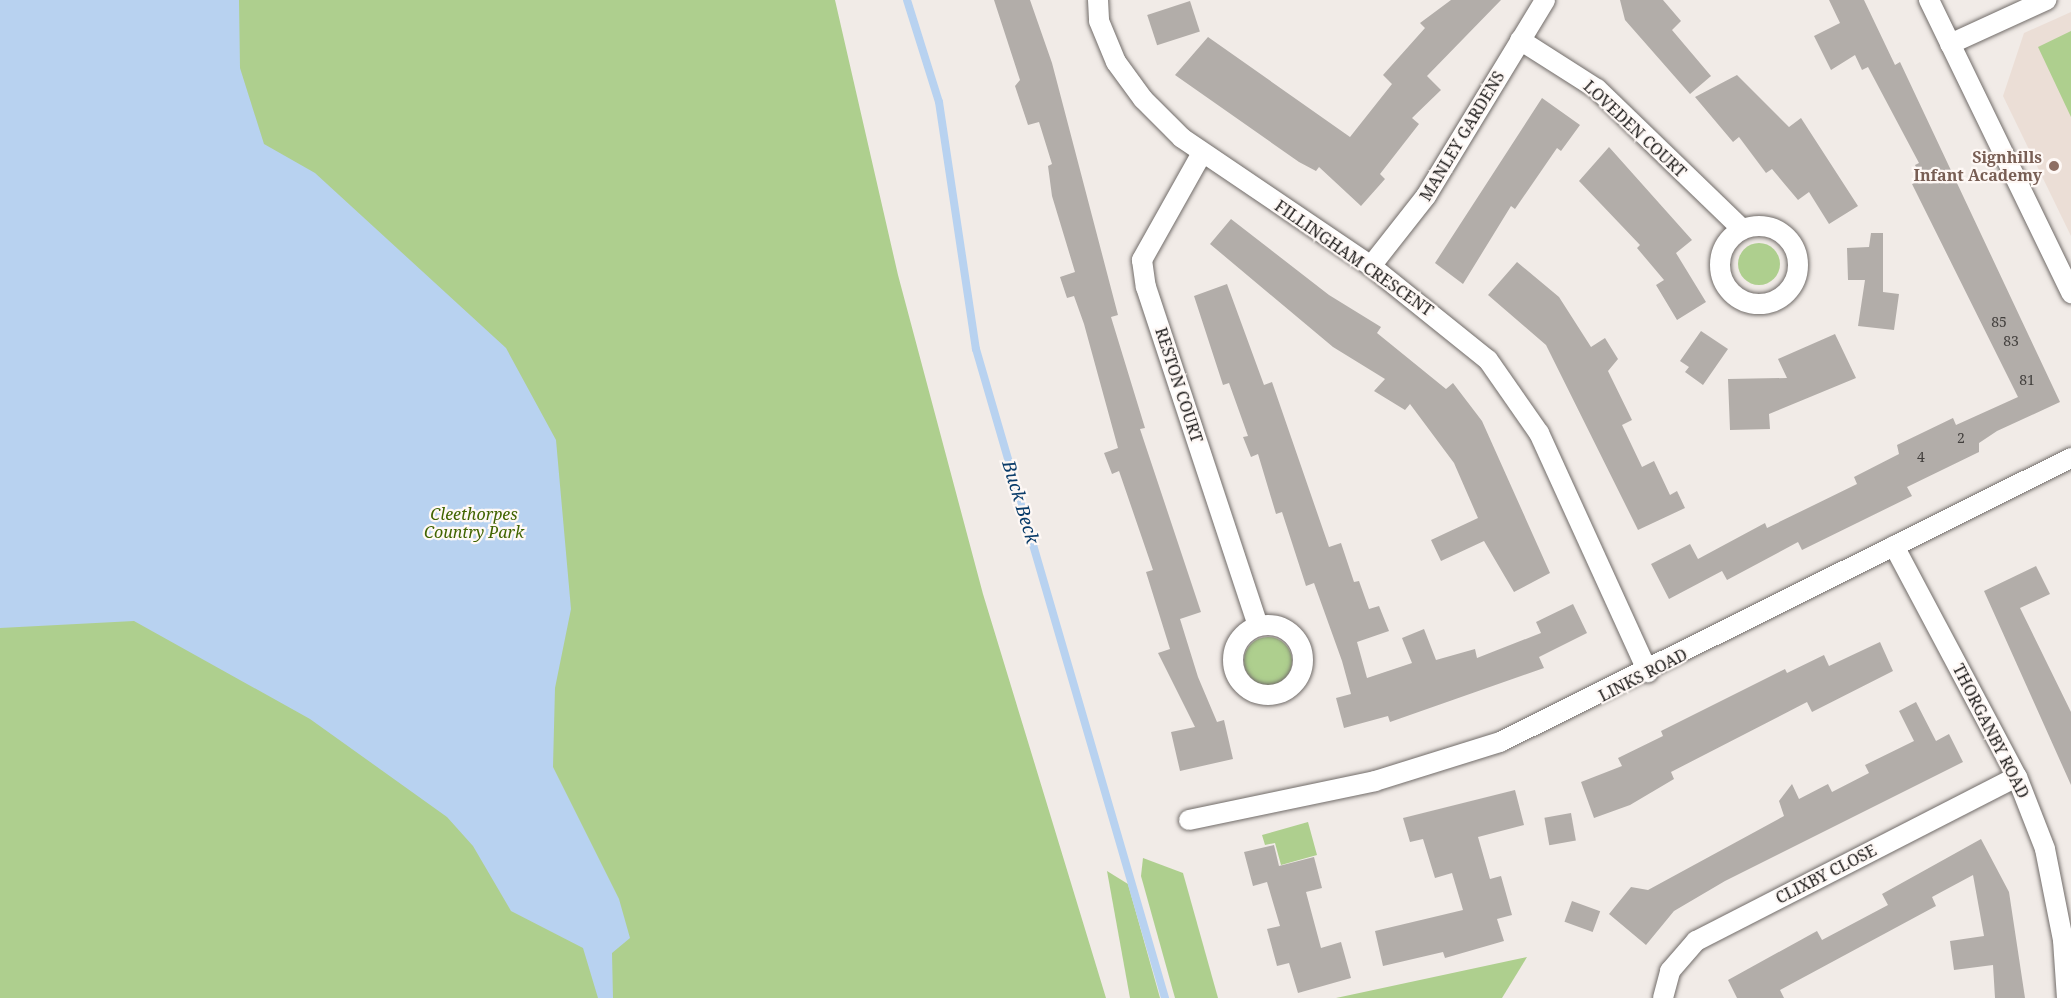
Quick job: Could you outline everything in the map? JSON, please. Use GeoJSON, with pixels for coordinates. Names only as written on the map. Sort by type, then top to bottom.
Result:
{"type":"FeatureCollection","features":[{"type":"Feature","properties":{"kind":"street","name":"FILLINGHAM CRESCENT"},"geometry":{"type":"LineString","coordinates":[[1098,0],[1099,21],[1116,62],[1143,99],[1202,153],[1371,266],[1488,360],[1523,404],[1648,672]]}},
{"type":"Feature","properties":{"kind":"street","name":"MANLEY GARDENS"},"geometry":{"type":"LineString","coordinates":[[1371,266],[1426,196],[1545,0]]}},
{"type":"Feature","properties":{"kind":"street"},"geometry":{"type":"LineString","coordinates":[[1929,0],[2071,293]]}},
{"type":"Feature","properties":{"kind":"street"},"geometry":{"type":"LineString","coordinates":[[1950,44],[2046,0]]}},
{"type":"Feature","properties":{"kind":"street","name":"LOVEDEN COURT"},"geometry":{"type":"LineString","coordinates":[[1520,40],[1597,89],[1742,229]]}},
{"type":"Feature","properties":{"kind":"street","name":"RESTON COURT"},"geometry":{"type":"LineString","coordinates":[[1202,153],[1142,260],[1146,287],[1258,625]]}},
{"type":"Feature","properties":{"kind":"street","name":"LINKS ROAD"},"geometry":{"type":"LineString","coordinates":[[1189,820],[1375,781],[1500,742],[1648,672],[2071,458]]}},
{"type":"Feature","properties":{"kind":"street","name":"THORGANBY ROAD"},"geometry":{"type":"LineString","coordinates":[[1894,546],[2017,777],[2045,849],[2063,940],[2067,998]]}},
{"type":"Feature","properties":{"kind":"street","name":"CLIXBY CLOSE"},"geometry":{"type":"LineString","coordinates":[[1663,998],[1670,971],[1696,942],[2017,777]]}},
{"type":"Feature","properties":{"kind":"shaded area","name":"Signhills Infant Academy"},"geometry":{"type":"Polygon","coordinates":[[[2071,12],[2071,236],[2003,96],[2024,33],[2071,12]]]}},
{"type":"Feature","properties":{"kind":"green space","name":"Cleethorpes Country Park"},"geometry":{"type":"Polygon","coordinates":[[[0,0],[835,0],[898,275],[983,594],[1106,998],[0,998],[0,0]]]}},
{"type":"Feature","properties":{"kind":"green space"},"geometry":{"type":"Polygon","coordinates":[[[2071,31],[2071,117],[2038,47],[2071,31]]]}},
{"type":"Feature","properties":{"kind":"green space"},"geometry":{"type":"Polygon","coordinates":[[[1759,243],[1774,249],[1780,264],[1774,279],[1759,285],[1744,279],[1738,264],[1744,249],[1759,243]]]}},
{"type":"Feature","properties":{"kind":"green space"},"geometry":{"type":"Polygon","coordinates":[[[1268,637],[1285,644],[1292,661],[1285,678],[1268,685],[1251,678],[1244,661],[1251,644],[1268,637]]]}},
{"type":"Feature","properties":{"kind":"green space"},"geometry":{"type":"Polygon","coordinates":[[[1308,822],[1317,855],[1281,865],[1275,843],[1265,845],[1262,835],[1308,822]]]}},
{"type":"Feature","properties":{"kind":"green space"},"geometry":{"type":"Polygon","coordinates":[[[1143,858],[1183,873],[1218,998],[1175,998],[1141,876],[1143,858]]]}},
{"type":"Feature","properties":{"kind":"green space"},"geometry":{"type":"Polygon","coordinates":[[[1107,871],[1128,884],[1160,998],[1130,998],[1107,871]]]}},
{"type":"Feature","properties":{"kind":"green space"},"geometry":{"type":"Polygon","coordinates":[[[1527,957],[1502,998],[1336,998],[1513,960],[1527,957]]]}},
{"type":"Feature","properties":{"kind":"water"},"geometry":{"type":"Polygon","coordinates":[[[0,0],[239,0],[240,68],[264,144],[315,173],[506,348],[556,440],[571,609],[555,688],[553,767],[619,899],[630,938],[612,953],[613,998],[598,998],[583,948],[511,911],[473,846],[447,817],[310,719],[134,621],[0,628],[0,0]]]}},
{"type":"Feature","properties":{"kind":"building"},"geometry":{"type":"Polygon","coordinates":[[[994,0],[1030,0],[1052,63],[1118,315],[1111,317],[1145,428],[1140,429],[1201,612],[1180,619],[1198,677],[1217,722],[1224,720],[1233,759],[1180,771],[1171,732],[1195,727],[1158,653],[1170,649],[1146,572],[1153,570],[1119,471],[1112,474],[1104,453],[1118,448],[1084,324],[1074,296],[1067,298],[1060,277],[1075,272],[1052,196],[1048,166],[1052,164],[1039,122],[1028,125],[1015,86],[1020,80],[994,0]]]}},
{"type":"Feature","properties":{"kind":"building"},"geometry":{"type":"Polygon","coordinates":[[[1451,0],[1501,0],[1427,76],[1441,90],[1412,118],[1419,124],[1380,174],[1385,179],[1361,206],[1319,167],[1316,171],[1299,162],[1175,75],[1208,37],[1350,137],[1392,84],[1383,75],[1425,28],[1420,23],[1451,0]]]}},
{"type":"Feature","properties":{"kind":"building"},"geometry":{"type":"Polygon","coordinates":[[[1620,0],[1663,0],[1681,21],[1672,30],[1711,76],[1690,94],[1625,20],[1620,0]]]}},
{"type":"Feature","properties":{"kind":"building"},"geometry":{"type":"Polygon","coordinates":[[[1829,0],[1864,0],[1895,65],[1900,62],[2060,402],[1997,431],[1979,443],[1979,452],[1907,487],[1912,496],[1802,550],[1798,542],[1727,580],[1722,571],[1669,599],[1651,564],[1690,544],[1698,559],[1765,523],[1767,528],[1857,484],[1854,477],[1899,454],[1897,445],[1953,418],[1956,425],[2018,397],[1912,184],[1922,179],[1915,165],[1919,163],[1868,67],[1862,70],[1855,55],[1831,70],[1814,36],[1840,23],[1829,0]]]}},
{"type":"Feature","properties":{"kind":"building"},"geometry":{"type":"Polygon","coordinates":[[[1190,1],[1200,31],[1157,45],[1147,15],[1190,1]]]}},
{"type":"Feature","properties":{"kind":"building"},"geometry":{"type":"Polygon","coordinates":[[[1737,75],[1789,127],[1801,118],[1858,206],[1829,224],[1809,192],[1798,200],[1772,169],[1766,173],[1739,137],[1733,142],[1695,97],[1737,75]]]}},
{"type":"Feature","properties":{"kind":"building"},"geometry":{"type":"Polygon","coordinates":[[[1542,98],[1580,125],[1561,151],[1557,148],[1515,209],[1511,206],[1463,284],[1435,263],[1542,98]]]}},
{"type":"Feature","properties":{"kind":"building"},"geometry":{"type":"Polygon","coordinates":[[[1609,147],[1692,240],[1676,253],[1706,302],[1677,320],[1656,285],[1664,280],[1637,248],[1640,245],[1579,181],[1609,147]]]}},
{"type":"Feature","properties":{"kind":"building"},"geometry":{"type":"Polygon","coordinates":[[[1231,219],[1329,295],[1381,327],[1377,333],[1446,389],[1453,383],[1482,421],[1550,573],[1514,592],[1484,541],[1441,561],[1431,540],[1478,518],[1454,463],[1410,404],[1405,410],[1374,391],[1385,379],[1333,347],[1210,244],[1231,219]]]}},
{"type":"Feature","properties":{"kind":"building"},"geometry":{"type":"Polygon","coordinates":[[[1871,233],[1883,233],[1883,292],[1899,294],[1894,330],[1858,326],[1865,280],[1848,280],[1847,248],[1869,247],[1871,233]]]}},
{"type":"Feature","properties":{"kind":"building"},"geometry":{"type":"Polygon","coordinates":[[[1517,262],[1559,297],[1591,347],[1605,338],[1618,359],[1608,371],[1632,420],[1622,425],[1642,467],[1654,461],[1670,495],[1677,491],[1685,508],[1638,530],[1546,345],[1488,295],[1517,262]]]}},
{"type":"Feature","properties":{"kind":"building"},"geometry":{"type":"Polygon","coordinates":[[[1227,284],[1264,385],[1272,382],[1329,547],[1341,543],[1354,582],[1359,581],[1369,609],[1379,606],[1389,631],[1357,642],[1367,678],[1412,663],[1402,638],[1424,629],[1436,660],[1475,649],[1477,658],[1541,633],[1536,622],[1573,604],[1587,633],[1539,657],[1544,668],[1390,722],[1388,716],[1344,728],[1336,698],[1351,694],[1342,661],[1314,583],[1306,586],[1282,512],[1276,514],[1258,454],[1251,457],[1243,437],[1248,436],[1229,383],[1223,385],[1194,296],[1227,284]]]}},
{"type":"Feature","properties":{"kind":"building"},"geometry":{"type":"Polygon","coordinates":[[[1701,331],[1728,349],[1703,385],[1685,372],[1689,367],[1680,361],[1701,331]]]}},
{"type":"Feature","properties":{"kind":"building"},"geometry":{"type":"Polygon","coordinates":[[[1835,334],[1856,378],[1769,414],[1770,429],[1730,430],[1728,379],[1787,378],[1778,359],[1835,334]]]}},
{"type":"Feature","properties":{"kind":"building"},"geometry":{"type":"Polygon","coordinates":[[[2036,566],[2050,594],[2020,608],[2071,712],[2071,785],[1984,591],[2036,566]]]}},
{"type":"Feature","properties":{"kind":"building"},"geometry":{"type":"Polygon","coordinates":[[[1880,642],[1893,671],[1812,712],[1807,702],[1671,772],[1674,779],[1630,805],[1594,818],[1581,782],[1622,766],[1618,758],[1663,736],[1661,731],[1785,669],[1787,673],[1824,655],[1829,666],[1880,642]]]}},
{"type":"Feature","properties":{"kind":"building"},"geometry":{"type":"Polygon","coordinates":[[[1916,702],[1936,741],[1949,734],[1963,762],[1725,881],[1674,911],[1646,945],[1609,914],[1631,887],[1648,890],[1784,816],[1779,801],[1792,784],[1799,799],[1828,784],[1832,792],[1869,773],[1865,765],[1914,741],[1899,711],[1916,702]]]}},
{"type":"Feature","properties":{"kind":"building"},"geometry":{"type":"Polygon","coordinates":[[[1515,790],[1524,825],[1478,837],[1490,879],[1501,876],[1512,915],[1497,919],[1504,941],[1445,958],[1443,952],[1383,966],[1375,931],[1463,910],[1452,873],[1435,878],[1423,839],[1410,842],[1403,818],[1515,790]]]}},
{"type":"Feature","properties":{"kind":"building"},"geometry":{"type":"Polygon","coordinates":[[[1571,813],[1576,841],[1549,845],[1544,818],[1571,813]]]}},
{"type":"Feature","properties":{"kind":"building"},"geometry":{"type":"Polygon","coordinates":[[[1981,839],[2009,892],[2025,998],[1995,998],[1993,965],[1954,970],[1950,941],[1984,936],[1973,875],[1932,897],[1936,906],[1780,990],[1784,998],[1737,998],[1728,980],[1817,931],[1822,940],[1888,905],[1882,894],[1981,839]]]}},
{"type":"Feature","properties":{"kind":"building"},"geometry":{"type":"Polygon","coordinates":[[[1274,845],[1279,866],[1314,857],[1322,888],[1306,892],[1321,948],[1341,942],[1351,978],[1298,993],[1289,963],[1277,966],[1267,929],[1280,926],[1267,882],[1253,886],[1244,852],[1274,845]]]}},
{"type":"Feature","properties":{"kind":"building"},"geometry":{"type":"Polygon","coordinates":[[[1572,901],[1600,911],[1593,932],[1564,922],[1572,901]]]}},
{"type":"Feature","properties":{"kind":"waterway","name":"Buck Beck"},"geometry":{"type":"LineString","coordinates":[[907,0],[939,102],[976,349],[1165,998]]}},
{"type":"Feature","properties":{"kind":"place","name":"Signhills Infant Academy"},"geometry":{"type":"Point","coordinates":[2054,166]}}]}
